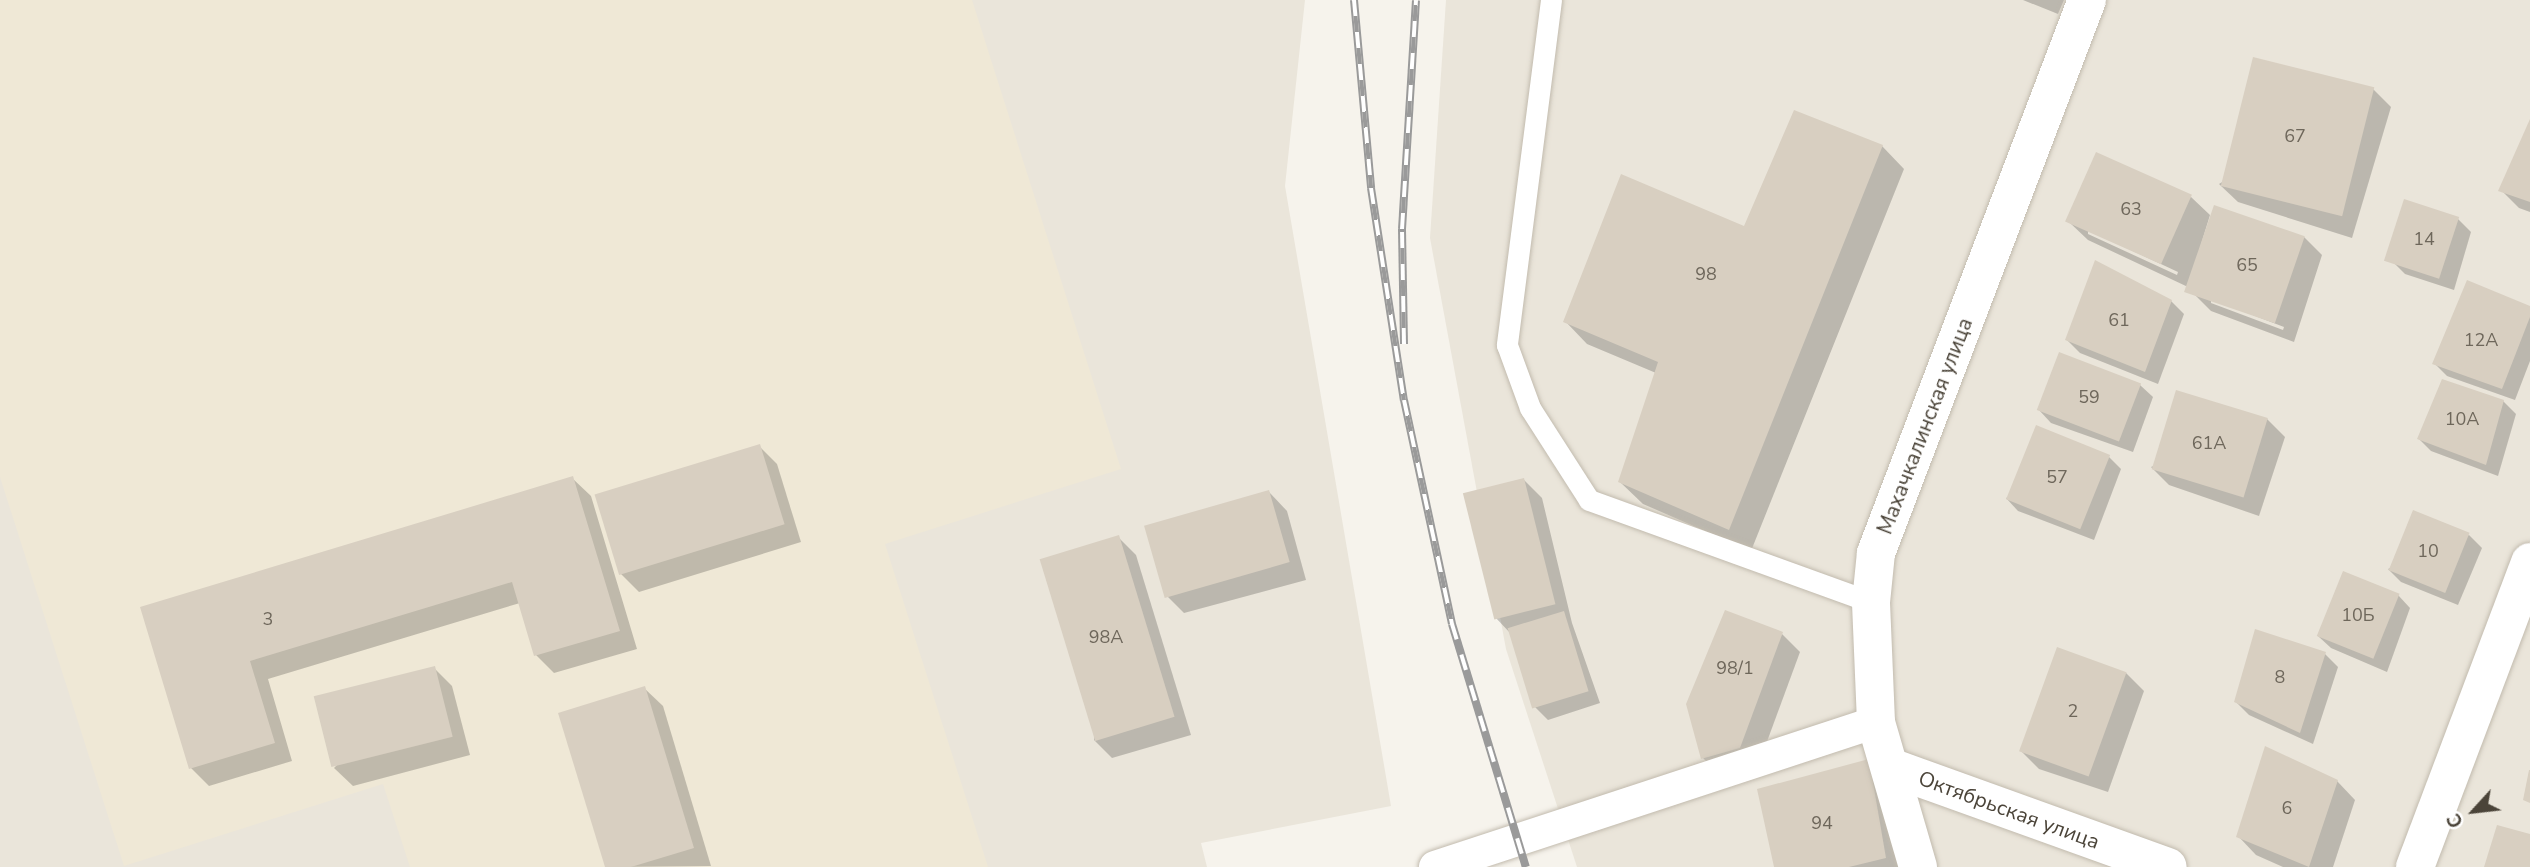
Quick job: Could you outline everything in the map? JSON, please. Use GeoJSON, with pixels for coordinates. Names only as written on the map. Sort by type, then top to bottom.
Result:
{"type":"FeatureCollection","features":[{"type":"Feature","properties":{"kind":"street","name":"Махачкалинская улица"},"geometry":{"type":"LineString","coordinates":[[1918,867],[1876,722],[1871,602],[1877,553],[2087,0]]}},
{"type":"Feature","properties":{"kind":"street"},"geometry":{"type":"LineString","coordinates":[[2415,867],[2530,562]]}},
{"type":"Feature","properties":{"kind":"street"},"geometry":{"type":"LineString","coordinates":[[1435,867],[1876,722]]}},
{"type":"Feature","properties":{"kind":"street","name":"Октябрьская улица"},"geometry":{"type":"LineString","coordinates":[[1890,767],[2168,867]]}},
{"type":"Feature","properties":{"kind":"lane"},"geometry":{"type":"LineString","coordinates":[[1551,0],[1507,345],[1530,408],[1589,500],[1871,602]]}},
{"type":"Feature","properties":{"kind":"shaded area"},"geometry":{"type":"Polygon","coordinates":[[[0,0],[1305,0],[1285,186],[1391,806],[1201,843],[1207,867],[0,867],[0,0]]]}},
{"type":"Feature","properties":{"kind":"shaded area"},"geometry":{"type":"Polygon","coordinates":[[[0,0],[972,0],[1121,469],[885,544],[988,867],[410,867],[383,784],[124,866],[0,477],[0,0]]]}},
{"type":"Feature","properties":{"kind":"shaded area"},"geometry":{"type":"Polygon","coordinates":[[[1446,0],[2530,0],[2530,867],[1577,867],[1506,649],[1430,238],[1446,0]]]}},
{"type":"Feature","properties":{"kind":"building"},"geometry":{"type":"Polygon","coordinates":[[[2253,57],[2374,87],[2342,216],[2221,186],[2253,57]]]}},
{"type":"Feature","properties":{"kind":"building"},"geometry":{"type":"Polygon","coordinates":[[[1794,110],[1883,145],[1729,530],[1618,482],[1658,362],[1563,322],[1621,174],[1744,226],[1794,110]]]}},
{"type":"Feature","properties":{"kind":"building"},"geometry":{"type":"Polygon","coordinates":[[[2530,119],[2530,202],[2498,191],[2530,119]]]}},
{"type":"Feature","properties":{"kind":"building"},"geometry":{"type":"Polygon","coordinates":[[[2096,152],[2192,195],[2161,264],[2065,221],[2096,152]]]}},
{"type":"Feature","properties":{"kind":"building"},"geometry":{"type":"Polygon","coordinates":[[[2404,199],[2459,217],[2439,279],[2384,261],[2404,199]]]}},
{"type":"Feature","properties":{"kind":"building"},"geometry":{"type":"Polygon","coordinates":[[[2214,205],[2305,236],[2275,323],[2184,292],[2214,205]]]}},
{"type":"Feature","properties":{"kind":"building"},"geometry":{"type":"Polygon","coordinates":[[[2095,260],[2172,300],[2145,372],[2065,340],[2095,260]]]}},
{"type":"Feature","properties":{"kind":"building"},"geometry":{"type":"Polygon","coordinates":[[[2467,280],[2530,306],[2530,317],[2502,389],[2432,364],[2467,280]]]}},
{"type":"Feature","properties":{"kind":"building"},"geometry":{"type":"Polygon","coordinates":[[[2059,352],[2141,384],[2119,441],[2037,410],[2059,352]]]}},
{"type":"Feature","properties":{"kind":"building"},"geometry":{"type":"Polygon","coordinates":[[[2442,379],[2504,400],[2486,465],[2417,439],[2442,379]]]}},
{"type":"Feature","properties":{"kind":"building"},"geometry":{"type":"Polygon","coordinates":[[[2176,390],[2268,418],[2244,497],[2152,469],[2176,390]]]}},
{"type":"Feature","properties":{"kind":"building"},"geometry":{"type":"Polygon","coordinates":[[[2036,425],[2110,455],[2080,529],[2006,499],[2036,425]]]}},
{"type":"Feature","properties":{"kind":"building"},"geometry":{"type":"Polygon","coordinates":[[[760,444],[785,524],[619,575],[595,495],[760,444]]]}},
{"type":"Feature","properties":{"kind":"building"},"geometry":{"type":"Polygon","coordinates":[[[573,476],[620,631],[534,656],[512,582],[250,661],[275,743],[189,769],[140,607],[573,476]]]}},
{"type":"Feature","properties":{"kind":"building"},"geometry":{"type":"Polygon","coordinates":[[[1524,478],[1555,604],[1494,619],[1463,493],[1524,478]]]}},
{"type":"Feature","properties":{"kind":"building"},"geometry":{"type":"Polygon","coordinates":[[[1269,490],[1290,562],[1165,598],[1144,526],[1269,490]]]}},
{"type":"Feature","properties":{"kind":"building"},"geometry":{"type":"Polygon","coordinates":[[[2413,510],[2470,533],[2445,593],[2389,570],[2413,510]]]}},
{"type":"Feature","properties":{"kind":"building"},"geometry":{"type":"Polygon","coordinates":[[[1119,535],[1175,717],[1095,741],[1040,559],[1119,535]]]}},
{"type":"Feature","properties":{"kind":"building"},"geometry":{"type":"Polygon","coordinates":[[[2343,571],[2400,594],[2373,659],[2317,636],[2343,571]]]}},
{"type":"Feature","properties":{"kind":"building"},"geometry":{"type":"Polygon","coordinates":[[[1725,610],[1783,632],[1740,748],[1701,759],[1686,704],[1725,610]]]}},
{"type":"Feature","properties":{"kind":"building"},"geometry":{"type":"Polygon","coordinates":[[[1564,611],[1589,691],[1532,709],[1508,628],[1564,611]]]}},
{"type":"Feature","properties":{"kind":"building"},"geometry":{"type":"Polygon","coordinates":[[[2255,629],[2326,652],[2300,733],[2234,702],[2255,629]]]}},
{"type":"Feature","properties":{"kind":"building"},"geometry":{"type":"Polygon","coordinates":[[[2057,647],[2127,672],[2089,777],[2019,751],[2057,647]]]}},
{"type":"Feature","properties":{"kind":"building"},"geometry":{"type":"Polygon","coordinates":[[[435,666],[453,737],[331,767],[314,696],[435,666]]]}},
{"type":"Feature","properties":{"kind":"building"},"geometry":{"type":"Polygon","coordinates":[[[645,686],[694,848],[631,867],[605,867],[558,713],[645,686]]]}},
{"type":"Feature","properties":{"kind":"building"},"geometry":{"type":"Polygon","coordinates":[[[2265,746],[2338,780],[2309,867],[2236,837],[2265,746]]]}},
{"type":"Feature","properties":{"kind":"building"},"geometry":{"type":"Polygon","coordinates":[[[1869,759],[1886,858],[1849,867],[1774,867],[1757,789],[1869,759]]]}},
{"type":"Feature","properties":{"kind":"building"},"geometry":{"type":"Polygon","coordinates":[[[2530,770],[2530,803],[2523,800],[2530,770]]]}},
{"type":"Feature","properties":{"kind":"building"},"geometry":{"type":"Polygon","coordinates":[[[2497,825],[2530,834],[2530,867],[2484,867],[2497,825]]]}},
{"type":"Feature","properties":{"kind":"railway"},"geometry":{"type":"LineString","coordinates":[[1354,0],[1371,188],[1404,400],[1452,624],[1526,867]]}},
{"type":"Feature","properties":{"kind":"railway"},"geometry":{"type":"LineString","coordinates":[[1404,344],[1402,229],[1416,0]]}}]}
